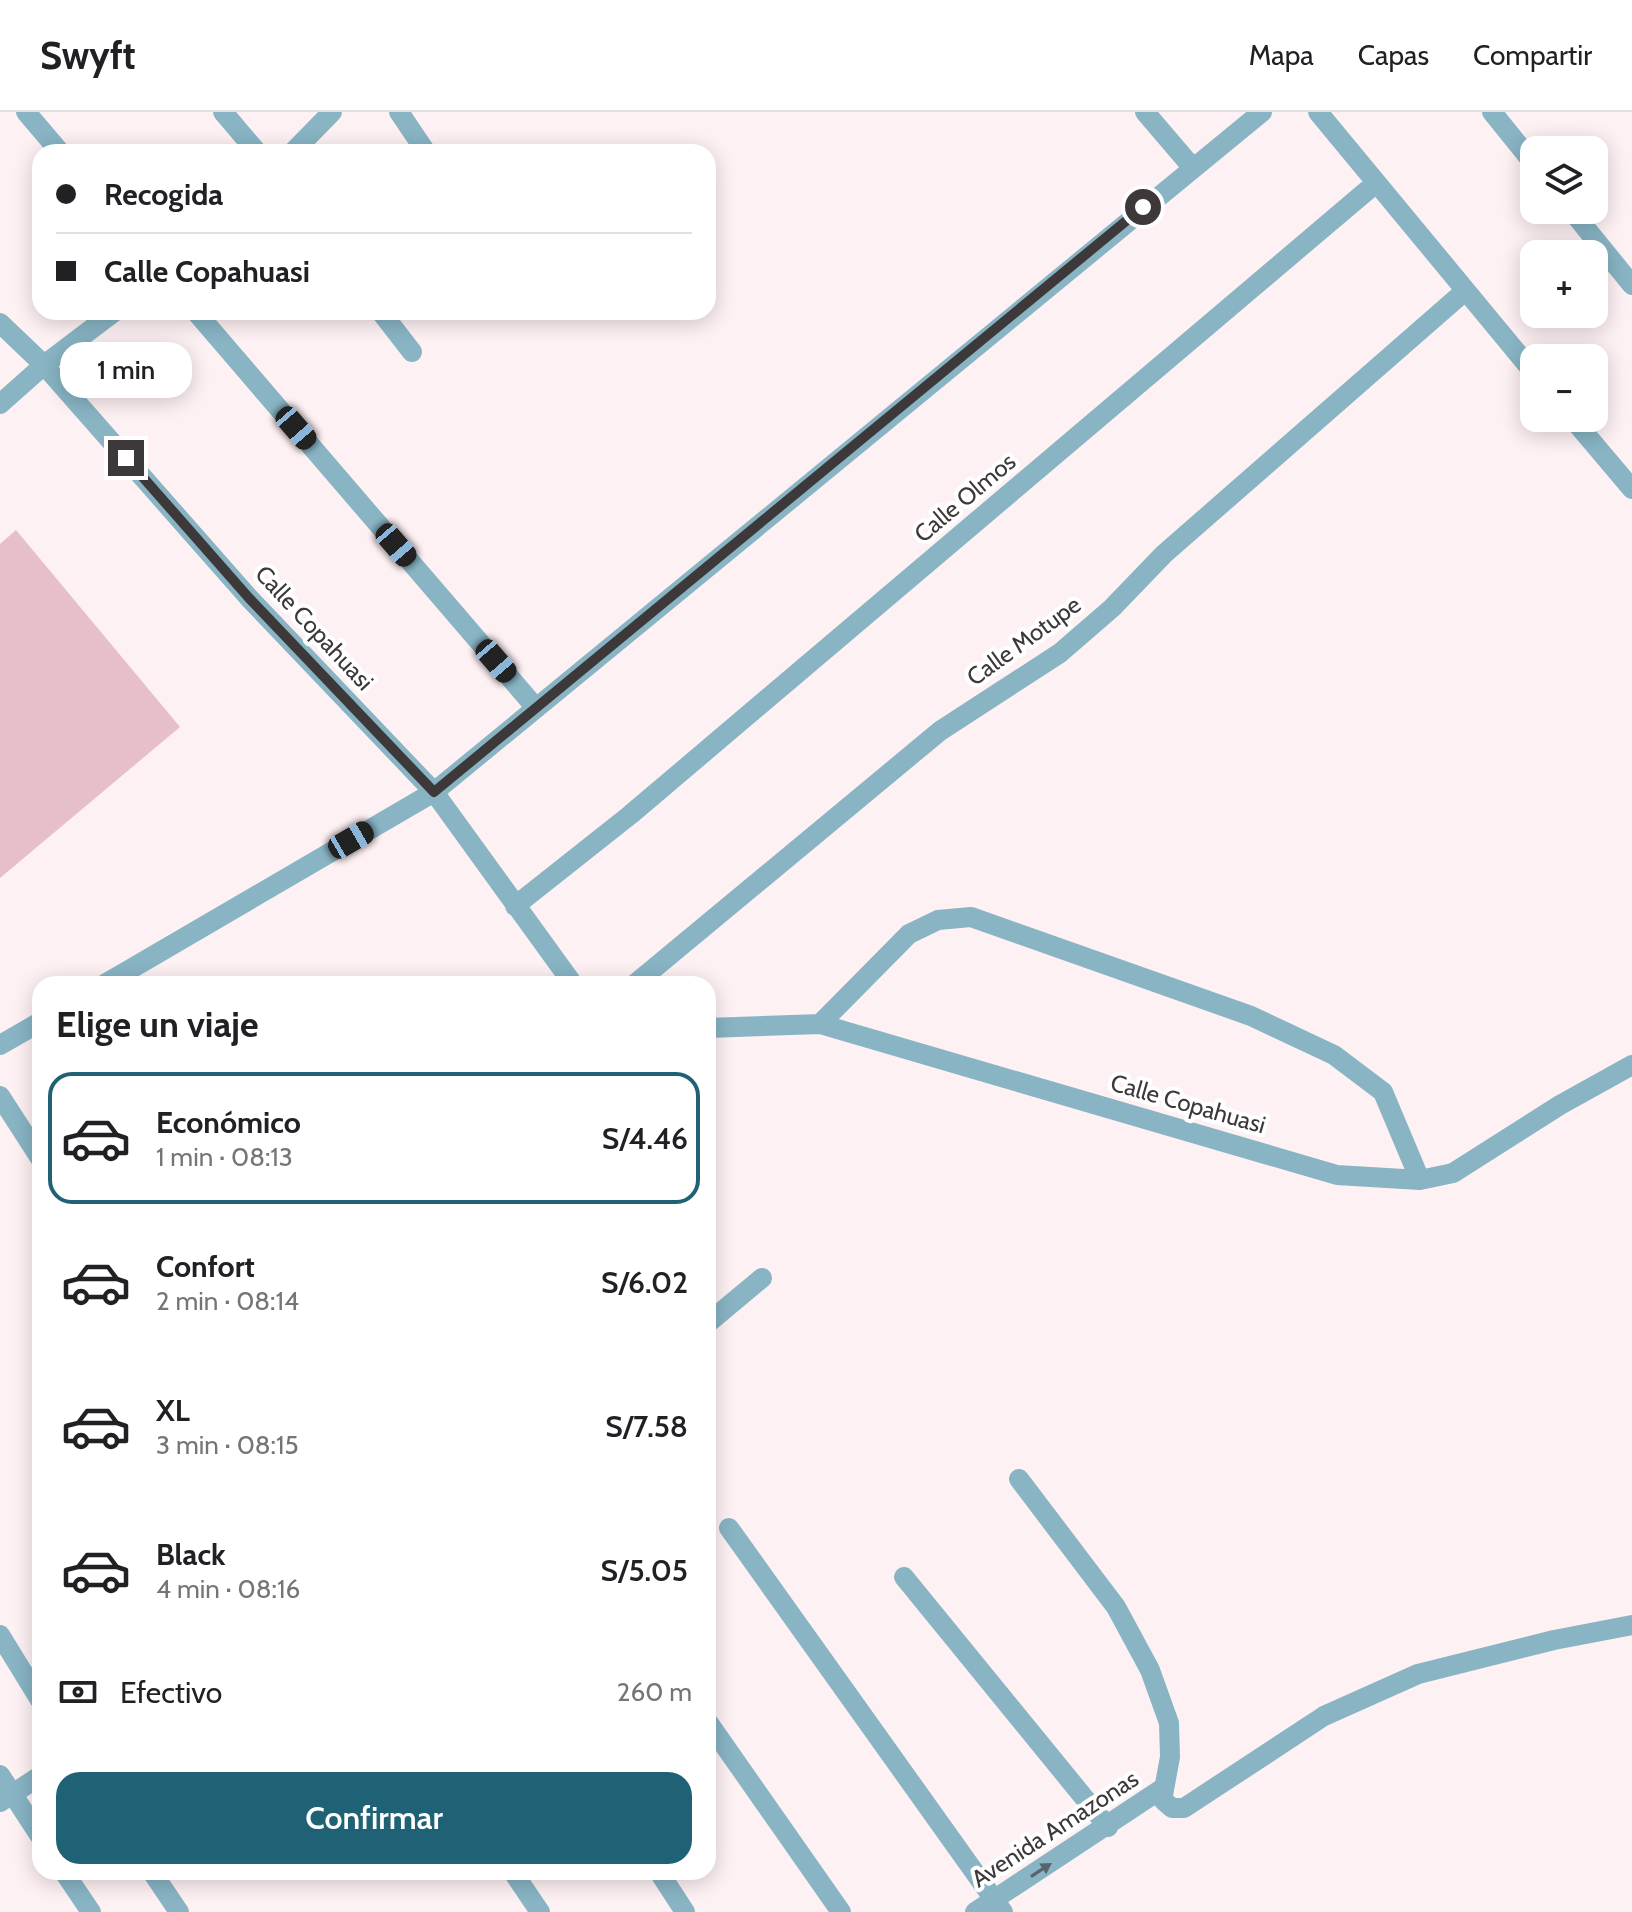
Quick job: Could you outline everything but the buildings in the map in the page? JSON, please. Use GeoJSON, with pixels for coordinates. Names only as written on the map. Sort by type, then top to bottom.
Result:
{"type":"FeatureCollection","features":[{"type":"Feature","properties":{"kind":"street"},"geometry":{"type":"LineString","coordinates":[[26,112],[53,144]]}},
{"type":"Feature","properties":{"kind":"street"},"geometry":{"type":"LineString","coordinates":[[223,112],[250,144]]}},
{"type":"Feature","properties":{"kind":"street"},"geometry":{"type":"LineString","coordinates":[[301,144],[332,112]]}},
{"type":"Feature","properties":{"kind":"street"},"geometry":{"type":"LineString","coordinates":[[399,112],[421,144]]}},
{"type":"Feature","properties":{"kind":"street"},"geometry":{"type":"LineString","coordinates":[[1145,112],[1192,167]]}},
{"type":"Feature","properties":{"kind":"street"},"geometry":{"type":"LineString","coordinates":[[119,976],[434,792],[1262,112]]}},
{"type":"Feature","properties":{"kind":"street"},"geometry":{"type":"LineString","coordinates":[[1318,112],[1520,356]]}},
{"type":"Feature","properties":{"kind":"street"},"geometry":{"type":"LineString","coordinates":[[1492,112],[1520,147]]}},
{"type":"Feature","properties":{"kind":"street","name":"Calle Olmos"},"geometry":{"type":"LineString","coordinates":[[515,906],[642,805],[1376,183]]}},
{"type":"Feature","properties":{"kind":"street"},"geometry":{"type":"LineString","coordinates":[[1582,224],[1632,285]]}},
{"type":"Feature","properties":{"kind":"street","name":"Calle Motupe"},"geometry":{"type":"LineString","coordinates":[[645,976],[940,731],[1060,653],[1112,608],[1164,554],[1465,291]]}},
{"type":"Feature","properties":{"kind":"street"},"geometry":{"type":"LineString","coordinates":[[0,404],[44,365],[103,320]]}},
{"type":"Feature","properties":{"kind":"street"},"geometry":{"type":"LineString","coordinates":[[203,320],[536,708]]}},
{"type":"Feature","properties":{"kind":"street"},"geometry":{"type":"LineString","coordinates":[[387,320],[412,352]]}},
{"type":"Feature","properties":{"kind":"street","name":"Calle Copahuasi"},"geometry":{"type":"LineString","coordinates":[[0,323],[44,365],[249,598],[434,792],[567,976]]}},
{"type":"Feature","properties":{"kind":"street"},"geometry":{"type":"LineString","coordinates":[[1584,432],[1632,489]]}},
{"type":"Feature","properties":{"kind":"street"},"geometry":{"type":"LineString","coordinates":[[820,1024],[909,934],[938,920],[971,917],[1251,1016],[1334,1055],[1383,1092],[1420,1180]]}},
{"type":"Feature","properties":{"kind":"street","name":"Calle Copahuasi"},"geometry":{"type":"LineString","coordinates":[[716,1028],[820,1024],[1337,1175],[1420,1180],[1453,1173],[1560,1105],[1632,1065]]}},
{"type":"Feature","properties":{"kind":"street"},"geometry":{"type":"LineString","coordinates":[[0,1045],[32,1027]]}},
{"type":"Feature","properties":{"kind":"street"},"geometry":{"type":"LineString","coordinates":[[0,1096],[32,1146]]}},
{"type":"Feature","properties":{"kind":"street"},"geometry":{"type":"LineString","coordinates":[[716,1316],[762,1278]]}},
{"type":"Feature","properties":{"kind":"street"},"geometry":{"type":"LineString","coordinates":[[1019,1479],[1116,1607],[1150,1670],[1169,1723],[1170,1757],[1163,1788],[1164,1801],[1172,1808],[1184,1808],[1324,1716],[1418,1674],[1554,1640],[1632,1625]]}},
{"type":"Feature","properties":{"kind":"street"},"geometry":{"type":"LineString","coordinates":[[729,1528],[999,1906]]}},
{"type":"Feature","properties":{"kind":"street"},"geometry":{"type":"LineString","coordinates":[[904,1577],[1108,1827]]}},
{"type":"Feature","properties":{"kind":"street"},"geometry":{"type":"LineString","coordinates":[[0,1635],[32,1687]]}},
{"type":"Feature","properties":{"kind":"street"},"geometry":{"type":"LineString","coordinates":[[716,1733],[841,1912]]}},
{"type":"Feature","properties":{"kind":"street"},"geometry":{"type":"LineString","coordinates":[[0,1775],[6,1798],[32,1827]]}},
{"type":"Feature","properties":{"kind":"street"},"geometry":{"type":"LineString","coordinates":[[6,1798],[32,1781]]}},
{"type":"Feature","properties":{"kind":"street","name":"Avenida Amazonas"},"geometry":{"type":"LineString","coordinates":[[975,1912],[999,1906],[1163,1788]]}},
{"type":"Feature","properties":{"kind":"street"},"geometry":{"type":"LineString","coordinates":[[69,1880],[91,1912]]}},
{"type":"Feature","properties":{"kind":"street"},"geometry":{"type":"LineString","coordinates":[[157,1880],[179,1912]]}},
{"type":"Feature","properties":{"kind":"street"},"geometry":{"type":"LineString","coordinates":[[518,1880],[540,1912]]}},
{"type":"Feature","properties":{"kind":"street"},"geometry":{"type":"LineString","coordinates":[[664,1880],[685,1912]]}},
{"type":"Feature","properties":{"kind":"shaded area"},"geometry":{"type":"Polygon","coordinates":[[[16,530],[180,727],[0,878],[0,544],[16,530]]]}},
{"type":"Feature","properties":{"kind":"route"},"geometry":{"type":"LineString","coordinates":[[126,458],[249,598],[434,792],[1143,207]]}}]}
